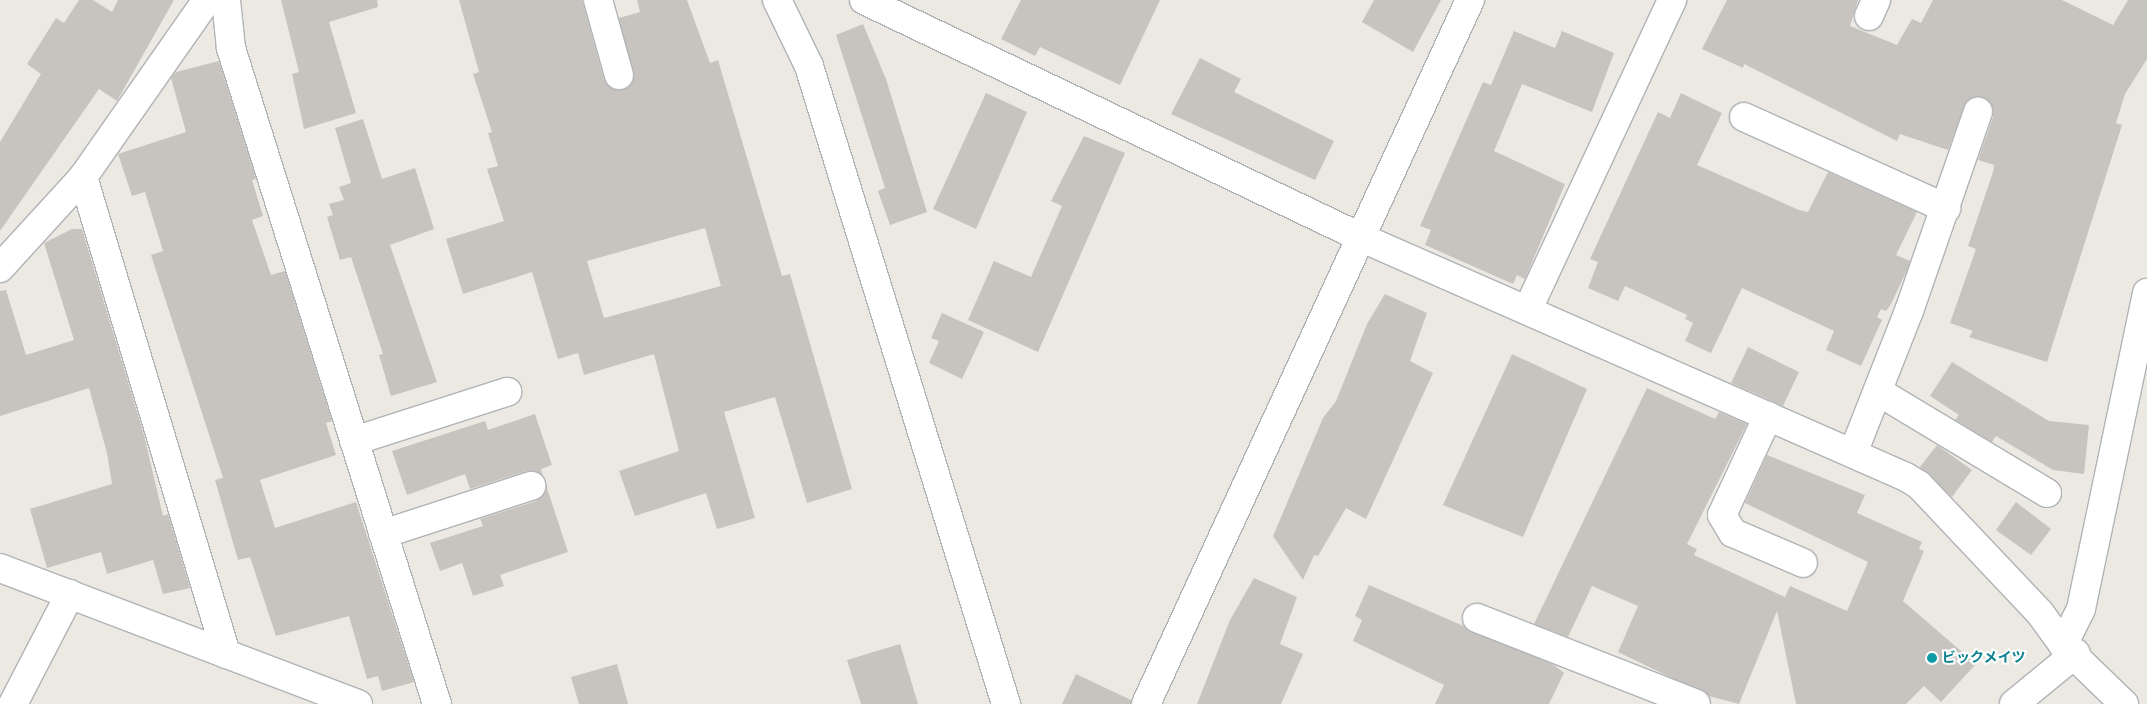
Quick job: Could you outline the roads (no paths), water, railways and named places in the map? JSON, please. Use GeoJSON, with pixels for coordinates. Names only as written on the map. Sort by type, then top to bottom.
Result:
{"type":"FeatureCollection","features":[{"type":"Feature","properties":{"kind":"street"},"geometry":{"type":"LineString","coordinates":[[0,268],[83,177],[207,0]]}},
{"type":"Feature","properties":{"kind":"street"},"geometry":{"type":"LineString","coordinates":[[226,0],[231,48],[437,704]]}},
{"type":"Feature","properties":{"kind":"street"},"geometry":{"type":"LineString","coordinates":[[598,0],[619,75]]}},
{"type":"Feature","properties":{"kind":"street"},"geometry":{"type":"LineString","coordinates":[[777,0],[809,66],[1006,704]]}},
{"type":"Feature","properties":{"kind":"street"},"geometry":{"type":"LineString","coordinates":[[864,0],[1362,238],[1528,309],[1853,453],[1919,485],[2040,612],[2070,649],[2124,704]]}},
{"type":"Feature","properties":{"kind":"street"},"geometry":{"type":"LineString","coordinates":[[1146,704],[1470,0]]}},
{"type":"Feature","properties":{"kind":"street"},"geometry":{"type":"LineString","coordinates":[[1528,309],[1672,0]]}},
{"type":"Feature","properties":{"kind":"street"},"geometry":{"type":"LineString","coordinates":[[1853,453],[1879,392],[1946,208],[1978,112]]}},
{"type":"Feature","properties":{"kind":"street"},"geometry":{"type":"LineString","coordinates":[[1744,117],[1946,208]]}},
{"type":"Feature","properties":{"kind":"street"},"geometry":{"type":"LineString","coordinates":[[83,177],[226,654]]}},
{"type":"Feature","properties":{"kind":"street"},"geometry":{"type":"LineString","coordinates":[[2014,704],[2070,649],[2081,608],[2147,293]]}},
{"type":"Feature","properties":{"kind":"street"},"geometry":{"type":"LineString","coordinates":[[354,441],[507,392]]}},
{"type":"Feature","properties":{"kind":"street"},"geometry":{"type":"LineString","coordinates":[[1879,392],[2047,493]]}},
{"type":"Feature","properties":{"kind":"street"},"geometry":{"type":"LineString","coordinates":[[1768,416],[1722,515],[1733,533],[1803,563]]}},
{"type":"Feature","properties":{"kind":"street"},"geometry":{"type":"LineString","coordinates":[[383,534],[531,486]]}},
{"type":"Feature","properties":{"kind":"street"},"geometry":{"type":"LineString","coordinates":[[0,568],[358,704]]}},
{"type":"Feature","properties":{"kind":"street"},"geometry":{"type":"LineString","coordinates":[[13,704],[70,594]]}},
{"type":"Feature","properties":{"kind":"street"},"geometry":{"type":"LineString","coordinates":[[1477,618],[1696,704]]}},
{"type":"Feature","properties":{"kind":"place","name":"ビックメイツ"},"geometry":{"type":"Point","coordinates":[1932,658]}}]}
